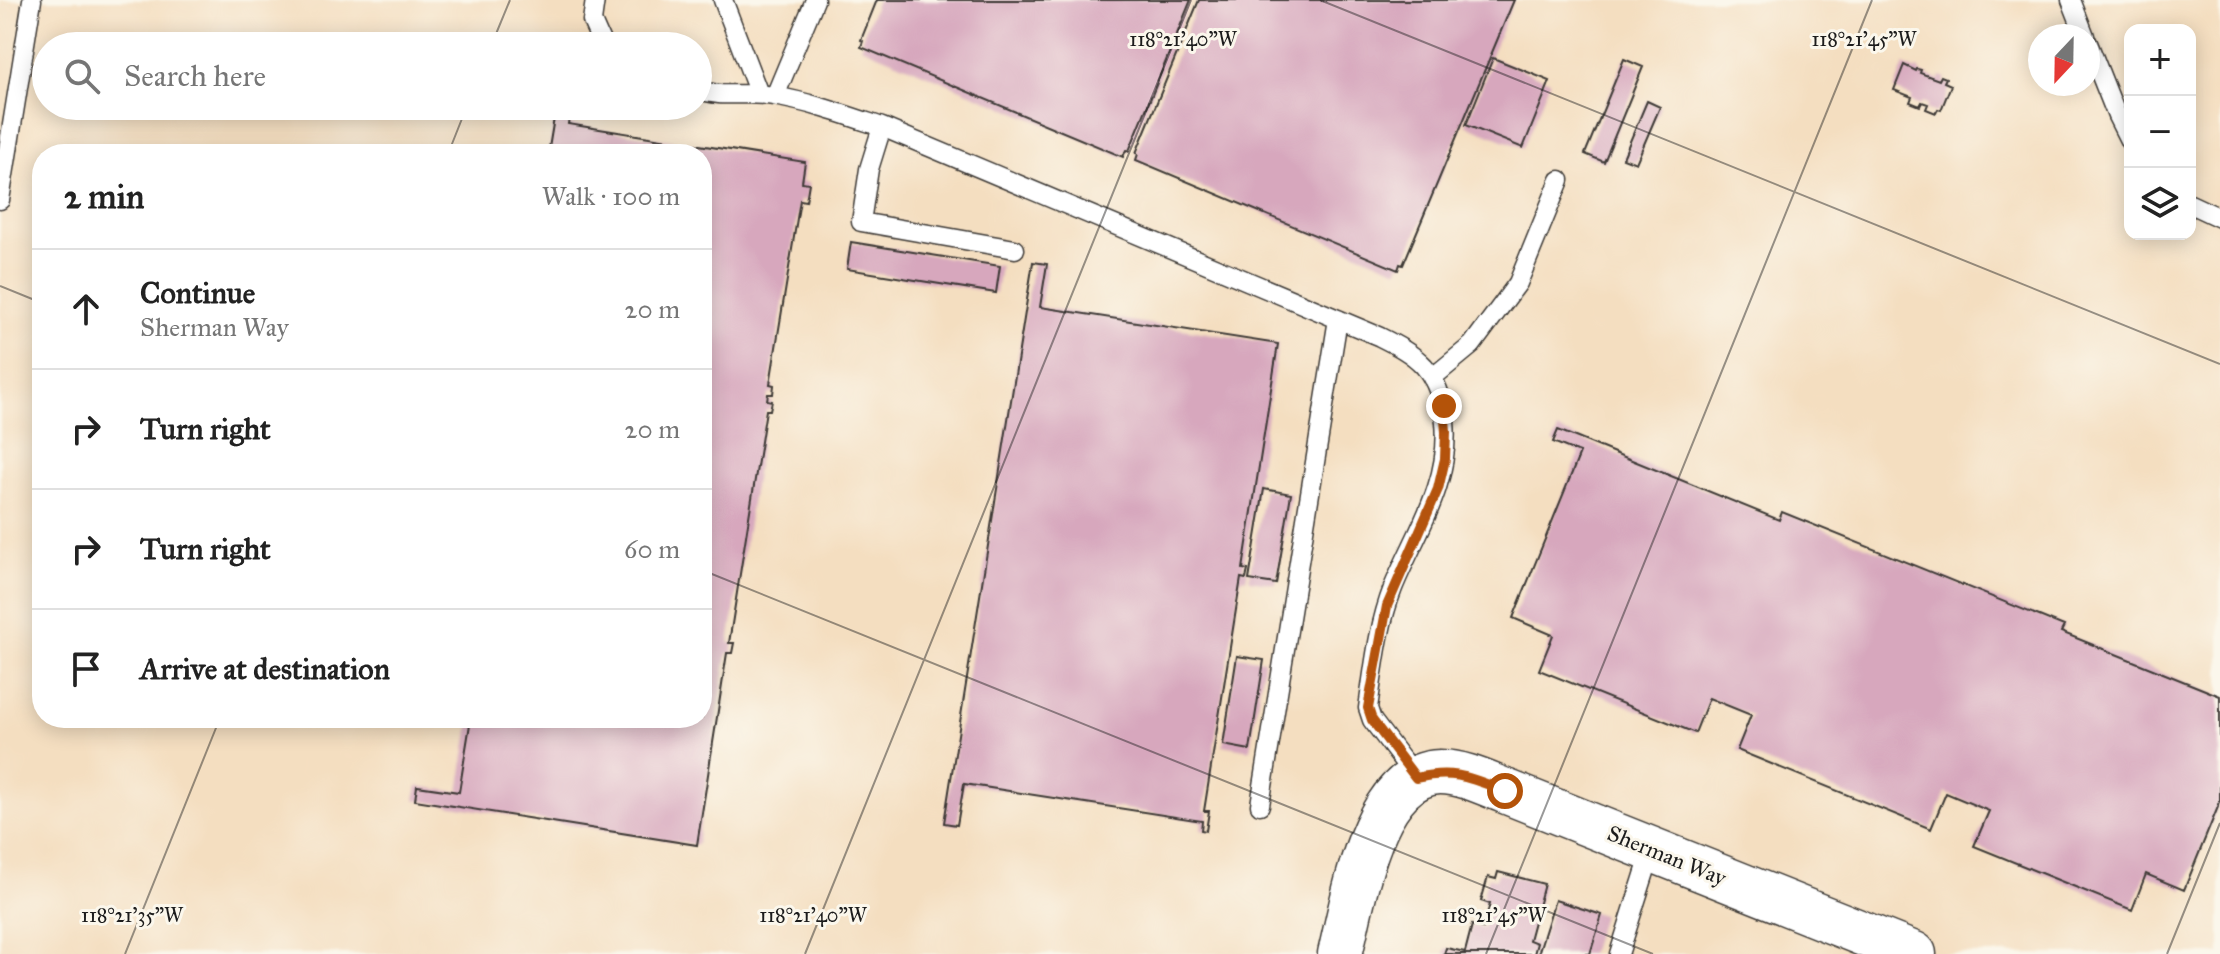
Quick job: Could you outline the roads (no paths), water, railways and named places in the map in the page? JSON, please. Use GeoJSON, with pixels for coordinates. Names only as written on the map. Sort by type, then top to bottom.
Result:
{"type":"FeatureCollection","features":[{"type":"Feature","properties":{"kind":"main road","name":"Sherman Way"},"geometry":{"type":"LineString","coordinates":[[1416,778],[1439,772],[1467,777],[1914,954]]}},
{"type":"Feature","properties":{"kind":"main road"},"geometry":{"type":"LineString","coordinates":[[1340,954],[1369,840],[1381,814],[1416,778]]}},
{"type":"Feature","properties":{"kind":"lane"},"geometry":{"type":"LineString","coordinates":[[0,200],[32,0]]}},
{"type":"Feature","properties":{"kind":"lane"},"geometry":{"type":"LineString","coordinates":[[595,0],[592,21],[597,32]]}},
{"type":"Feature","properties":{"kind":"lane"},"geometry":{"type":"LineString","coordinates":[[723,0],[767,95]]}},
{"type":"Feature","properties":{"kind":"lane"},"geometry":{"type":"LineString","coordinates":[[767,95],[815,0]]}},
{"type":"Feature","properties":{"kind":"lane"},"geometry":{"type":"LineString","coordinates":[[2071,0],[2080,24]]}},
{"type":"Feature","properties":{"kind":"lane"},"geometry":{"type":"LineString","coordinates":[[2100,73],[2124,130]]}},
{"type":"Feature","properties":{"kind":"lane"},"geometry":{"type":"LineString","coordinates":[[712,94],[767,95],[821,106],[882,127],[1338,319],[1404,350],[1424,366],[1444,406],[1445,459],[1428,515],[1387,606],[1368,708],[1372,720],[1416,778]]}},
{"type":"Feature","properties":{"kind":"lane"},"geometry":{"type":"LineString","coordinates":[[882,127],[869,169],[861,222],[1015,249]]}},
{"type":"Feature","properties":{"kind":"lane"},"geometry":{"type":"LineString","coordinates":[[1432,378],[1472,345],[1518,283],[1560,180]]}},
{"type":"Feature","properties":{"kind":"lane"},"geometry":{"type":"LineString","coordinates":[[2196,207],[2220,218]]}},
{"type":"Feature","properties":{"kind":"lane"},"geometry":{"type":"LineString","coordinates":[[1260,805],[1338,319]]}},
{"type":"Feature","properties":{"kind":"lane"},"geometry":{"type":"LineString","coordinates":[[1619,954],[1652,849]]}}]}
